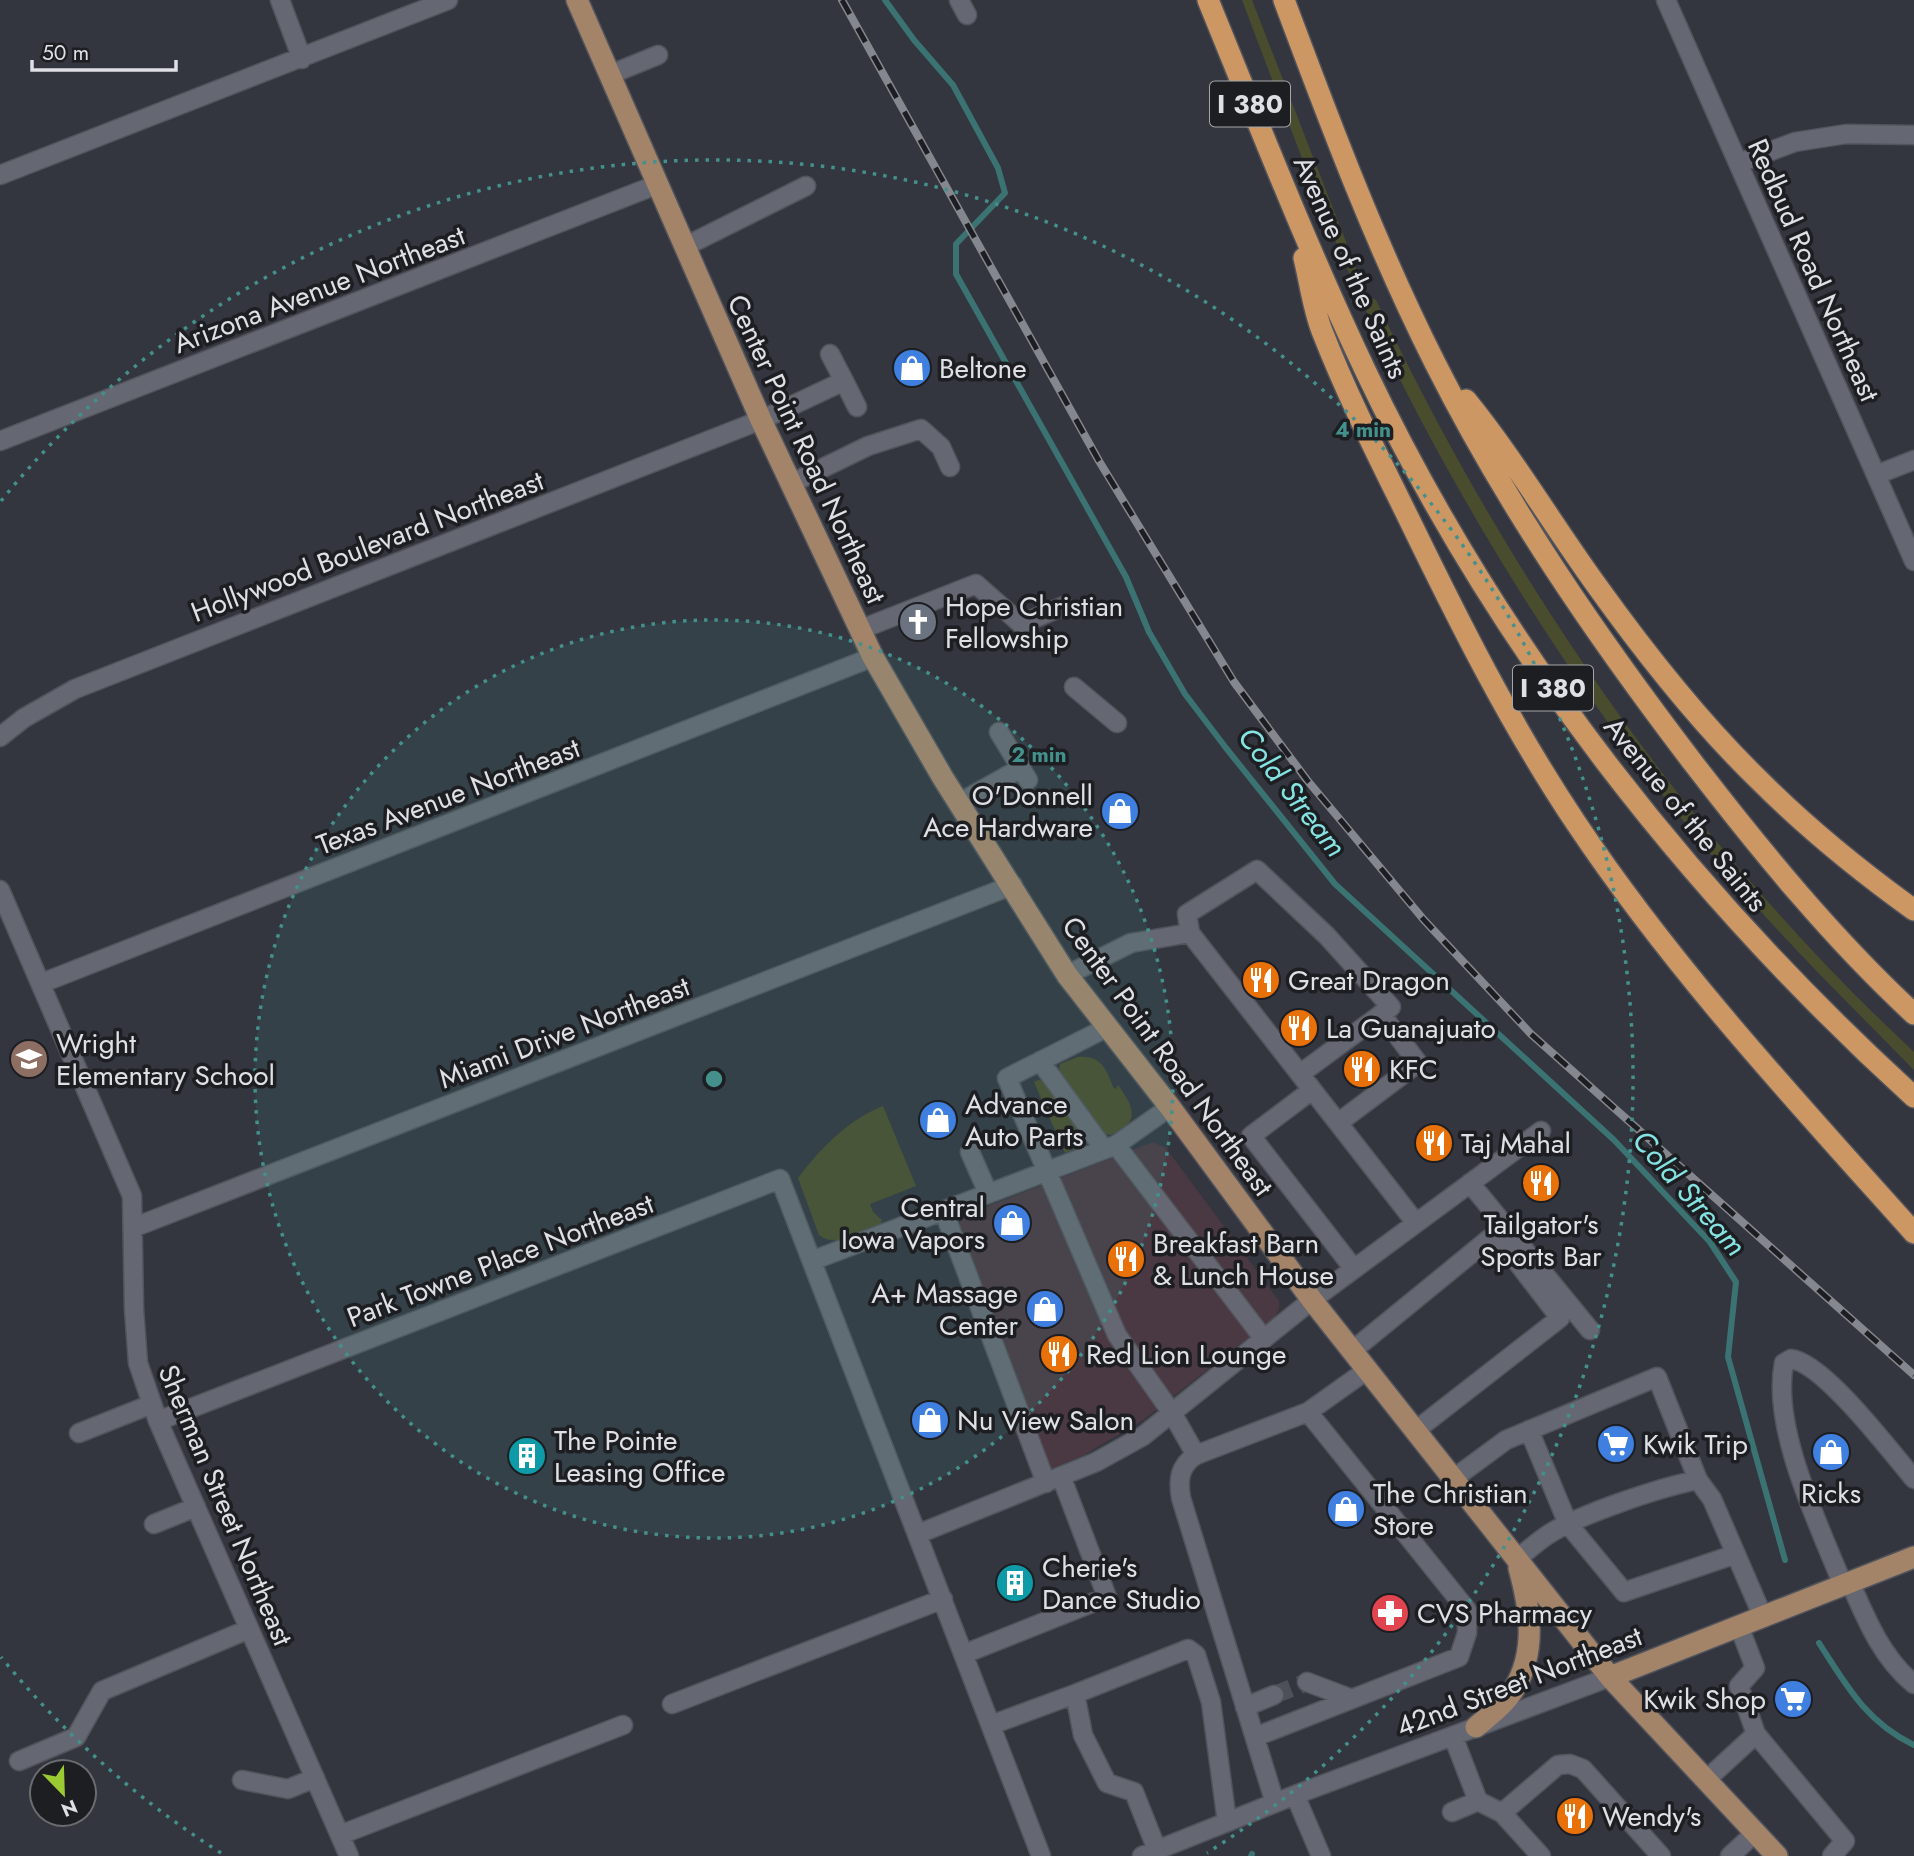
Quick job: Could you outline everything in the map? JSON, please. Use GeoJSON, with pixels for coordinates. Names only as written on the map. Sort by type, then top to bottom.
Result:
{"type":"FeatureCollection","features":[{"type":"Feature","properties":{"kind":"highway","name":"Avenue of the Saints"},"geometry":{"type":"LineString","coordinates":[[1209,0],[1292,208],[1367,374],[1434,500],[1477,572],[1583,732],[1748,935],[1861,1049],[1914,1097]]}},
{"type":"Feature","properties":{"kind":"highway","name":"Avenue of the Saints"},"geometry":{"type":"LineString","coordinates":[[1284,0],[1342,155],[1435,363],[1489,463],[1550,563],[1637,690],[1729,809],[1808,903],[1914,1014]]}},
{"type":"Feature","properties":{"kind":"highway"},"geometry":{"type":"LineString","coordinates":[[1292,208],[1321,329],[1458,620],[1507,714],[1577,824],[1675,958],[1778,1080],[1914,1233]]}},
{"type":"Feature","properties":{"kind":"highway"},"geometry":{"type":"LineString","coordinates":[[1435,363],[1507,450],[1597,586],[1681,693],[1759,781],[1863,873],[1914,910]]}},
{"type":"Feature","properties":{"kind":"main road","name":"Center Point Road Northeast"},"geometry":{"type":"LineString","coordinates":[[577,0],[761,420],[859,630],[959,803],[1013,885],[1067,975],[1170,1107],[1312,1300],[1610,1678],[1777,1856]]}},
{"type":"Feature","properties":{"kind":"main road","name":"42nd Street Northeast"},"geometry":{"type":"LineString","coordinates":[[1610,1678],[1914,1557]]}},
{"type":"Feature","properties":{"kind":"main road"},"geometry":{"type":"LineString","coordinates":[[1476,1727],[1514,1689],[1528,1653],[1530,1615],[1517,1559]]}},
{"type":"Feature","properties":{"kind":"street"},"geometry":{"type":"LineString","coordinates":[[279,0],[302,58]]}},
{"type":"Feature","properties":{"kind":"street"},"geometry":{"type":"LineString","coordinates":[[0,175],[448,0]]}},
{"type":"Feature","properties":{"kind":"street","name":"Redbud Road Northeast"},"geometry":{"type":"LineString","coordinates":[[1666,0],[1914,561]]}},
{"type":"Feature","properties":{"kind":"street"},"geometry":{"type":"LineString","coordinates":[[609,75],[658,55]]}},
{"type":"Feature","properties":{"kind":"street"},"geometry":{"type":"LineString","coordinates":[[1739,163],[1796,142],[1846,134],[1914,135]]}},
{"type":"Feature","properties":{"kind":"street","name":"Arizona Avenue Northeast"},"geometry":{"type":"LineString","coordinates":[[0,441],[656,185]]}},
{"type":"Feature","properties":{"kind":"street"},"geometry":{"type":"LineString","coordinates":[[684,247],[806,186]]}},
{"type":"Feature","properties":{"kind":"street"},"geometry":{"type":"LineString","coordinates":[[830,354],[857,407]]}},
{"type":"Feature","properties":{"kind":"street","name":"Hollywood Boulevard Northeast"},"geometry":{"type":"LineString","coordinates":[[0,737],[24,718],[75,689],[761,420],[844,381]]}},
{"type":"Feature","properties":{"kind":"street"},"geometry":{"type":"LineString","coordinates":[[790,484],[868,446],[921,429],[941,447],[950,467]]}},
{"type":"Feature","properties":{"kind":"street"},"geometry":{"type":"LineString","coordinates":[[1876,475],[1914,460]]}},
{"type":"Feature","properties":{"kind":"street"},"geometry":{"type":"LineString","coordinates":[[859,630],[976,584],[1021,624],[1064,606]]}},
{"type":"Feature","properties":{"kind":"street","name":"Texas Avenue Northeast"},"geometry":{"type":"LineString","coordinates":[[42,983],[873,657]]}},
{"type":"Feature","properties":{"kind":"street"},"geometry":{"type":"LineString","coordinates":[[1074,687],[1117,723]]}},
{"type":"Feature","properties":{"kind":"street"},"geometry":{"type":"LineString","coordinates":[[959,803],[1024,774],[999,732]]}},
{"type":"Feature","properties":{"kind":"street"},"geometry":{"type":"LineString","coordinates":[[1300,1074],[1391,1007],[1327,936],[1257,870],[1187,914],[1190,933],[1416,1223]]}},
{"type":"Feature","properties":{"kind":"street","name":"Miami Drive Northeast"},"geometry":{"type":"LineString","coordinates":[[135,1227],[1013,885]]}},
{"type":"Feature","properties":{"kind":"street","name":"Sherman Street Northeast"},"geometry":{"type":"LineString","coordinates":[[0,890],[132,1196],[138,1363],[155,1413],[349,1856]]}},
{"type":"Feature","properties":{"kind":"street"},"geometry":{"type":"LineString","coordinates":[[1067,975],[1131,943],[1190,933]]}},
{"type":"Feature","properties":{"kind":"street"},"geometry":{"type":"LineString","coordinates":[[1338,1123],[1418,1063],[1381,1014]]}},
{"type":"Feature","properties":{"kind":"street"},"geometry":{"type":"LineString","coordinates":[[1108,1027],[1007,1077],[1117,1335],[1172,1413],[1196,1455]]}},
{"type":"Feature","properties":{"kind":"street"},"geometry":{"type":"LineString","coordinates":[[1040,1061],[1264,1339]]}},
{"type":"Feature","properties":{"kind":"street"},"geometry":{"type":"LineString","coordinates":[[1312,1090],[1251,1136],[1354,1269]]}},
{"type":"Feature","properties":{"kind":"street"},"geometry":{"type":"LineString","coordinates":[[1041,1856],[814,1260],[1110,1147],[1170,1107]]}},
{"type":"Feature","properties":{"kind":"street"},"geometry":{"type":"LineString","coordinates":[[918,1534],[1096,1462],[1143,1436],[1312,1300],[1541,1131]]}},
{"type":"Feature","properties":{"kind":"street"},"geometry":{"type":"LineString","coordinates":[[971,1152],[988,1193]]}},
{"type":"Feature","properties":{"kind":"street","name":"Park Towne Place Northeast"},"geometry":{"type":"LineString","coordinates":[[155,1413],[780,1179],[814,1260]]}},
{"type":"Feature","properties":{"kind":"street"},"geometry":{"type":"LineString","coordinates":[[1471,1183],[1590,1330]]}},
{"type":"Feature","properties":{"kind":"street"},"geometry":{"type":"LineString","coordinates":[[944,1212],[1054,1480],[1107,1597],[964,1654]]}},
{"type":"Feature","properties":{"kind":"street"},"geometry":{"type":"LineString","coordinates":[[1352,1351],[1489,1239],[1501,1241],[1560,1318],[1415,1431]]}},
{"type":"Feature","properties":{"kind":"street"},"geometry":{"type":"LineString","coordinates":[[1914,1479],[1847,1401],[1806,1364],[1791,1359],[1784,1363],[1781,1376],[1789,1444],[1846,1584],[1896,1670],[1914,1684]]}},
{"type":"Feature","properties":{"kind":"street"},"geometry":{"type":"LineString","coordinates":[[1275,1802],[1181,1498],[1180,1473],[1186,1461],[1196,1455],[1308,1412],[1367,1370]]}},
{"type":"Feature","properties":{"kind":"street"},"geometry":{"type":"LineString","coordinates":[[1453,1479],[1506,1440],[1657,1377],[1698,1480],[1713,1499],[1763,1617]]}},
{"type":"Feature","properties":{"kind":"street"},"geometry":{"type":"LineString","coordinates":[[1255,1737],[1459,1657],[1468,1633],[1467,1610],[1308,1412]]}},
{"type":"Feature","properties":{"kind":"street"},"geometry":{"type":"LineString","coordinates":[[79,1433],[155,1413]]}},
{"type":"Feature","properties":{"kind":"street"},"geometry":{"type":"LineString","coordinates":[[1529,1430],[1568,1524],[1624,1592],[1736,1554]]}},
{"type":"Feature","properties":{"kind":"street"},"geometry":{"type":"LineString","coordinates":[[1517,1559],[1546,1536],[1568,1524],[1678,1483],[1698,1480]]}},
{"type":"Feature","properties":{"kind":"street"},"geometry":{"type":"LineString","coordinates":[[154,1524],[196,1507]]}},
{"type":"Feature","properties":{"kind":"street"},"geometry":{"type":"LineString","coordinates":[[672,1704],[943,1599]]}},
{"type":"Feature","properties":{"kind":"street"},"geometry":{"type":"LineString","coordinates":[[1739,1626],[1755,1668],[1739,1686],[1756,1734],[1845,1841],[1832,1856]]}},
{"type":"Feature","properties":{"kind":"street"},"geometry":{"type":"LineString","coordinates":[[19,1761],[76,1737],[102,1691],[249,1629]]}},
{"type":"Feature","properties":{"kind":"street"},"geometry":{"type":"LineString","coordinates":[[991,1725],[1188,1648],[1196,1655],[1211,1702],[1227,1822]]}},
{"type":"Feature","properties":{"kind":"street","name":"42nd Street Northeast"},"geometry":{"type":"LineString","coordinates":[[1150,1853],[1275,1802],[1610,1678]]}},
{"type":"Feature","properties":{"kind":"street"},"geometry":{"type":"LineString","coordinates":[[1307,1682],[1352,1699]]}},
{"type":"Feature","properties":{"kind":"street"},"geometry":{"type":"LineString","coordinates":[[1075,1694],[1083,1735],[1107,1783],[1134,1792],[1150,1853]]}},
{"type":"Feature","properties":{"kind":"street"},"geometry":{"type":"LineString","coordinates":[[1245,1707],[1275,1695]]}},
{"type":"Feature","properties":{"kind":"street"},"geometry":{"type":"LineString","coordinates":[[340,1835],[624,1725]]}},
{"type":"Feature","properties":{"kind":"street"},"geometry":{"type":"LineString","coordinates":[[1706,1780],[1756,1734]]}},
{"type":"Feature","properties":{"kind":"street"},"geometry":{"type":"LineString","coordinates":[[1452,1736],[1478,1801],[1502,1813],[1541,1856]]}},
{"type":"Feature","properties":{"kind":"street"},"geometry":{"type":"LineString","coordinates":[[1502,1813],[1558,1765],[1570,1764],[1583,1769],[1661,1856]]}},
{"type":"Feature","properties":{"kind":"street"},"geometry":{"type":"LineString","coordinates":[[242,1780],[288,1789],[315,1778]]}},
{"type":"Feature","properties":{"kind":"street"},"geometry":{"type":"LineString","coordinates":[[1295,1795],[1321,1856]]}},
{"type":"Feature","properties":{"kind":"street"},"geometry":{"type":"LineString","coordinates":[[1452,1812],[1478,1801]]}},
{"type":"Feature","properties":{"kind":"street"},"geometry":{"type":"LineString","coordinates":[[1730,1856],[1755,1833]]}},
{"type":"Feature","properties":{"kind":"shaded area"},"geometry":{"type":"Polygon","coordinates":[[[1153,1142],[1166,1148],[1279,1301],[1279,1308],[1276,1316],[1143,1420],[1084,1455],[1050,1469],[959,1234],[959,1224],[965,1215],[1153,1142]]]}},
{"type":"Feature","properties":{"kind":"green space"},"geometry":{"type":"Polygon","coordinates":[[[1242,0],[1252,0],[1362,283],[1370,297],[1376,300],[1428,404],[1484,506],[1545,605],[1610,701],[1679,795],[1753,885],[1831,971],[1914,1052],[1914,1070],[1786,939],[1690,829],[1586,692],[1538,621],[1450,473],[1371,321],[1319,202],[1242,0]]]}},
{"type":"Feature","properties":{"kind":"green space"},"geometry":{"type":"Polygon","coordinates":[[[1078,1057],[1092,1058],[1102,1064],[1113,1087],[1116,1089],[1118,1085],[1128,1100],[1131,1119],[1121,1130],[1111,1135],[1102,1133],[1059,1073],[1060,1064],[1078,1057]]]}},
{"type":"Feature","properties":{"kind":"green space"},"geometry":{"type":"Polygon","coordinates":[[[1043,1081],[1088,1141],[1086,1144],[1065,1153],[1034,1082],[1043,1081]]]}},
{"type":"Feature","properties":{"kind":"green space"},"geometry":{"type":"Polygon","coordinates":[[[883,1106],[916,1186],[870,1204],[873,1212],[882,1220],[880,1225],[850,1238],[826,1239],[819,1235],[798,1178],[836,1136],[858,1119],[883,1106]]]}},
{"type":"Feature","properties":{"kind":"waterway","name":"Cold Stream"},"geometry":{"type":"LineString","coordinates":[[885,0],[914,40],[953,85],[998,168],[1005,193],[956,244],[956,274],[1126,577],[1149,632],[1185,694],[1335,884],[1614,1140],[1710,1242],[1736,1282],[1728,1357],[1785,1560]]}},
{"type":"Feature","properties":{"kind":"waterway","name":"Cold Stream"},"geometry":{"type":"LineString","coordinates":[[1819,1643],[1848,1688],[1870,1714],[1897,1736],[1914,1745]]}},
{"type":"Feature","properties":{"kind":"tunnel"},"geometry":{"type":"LineString","coordinates":[[1274,1695],[1307,1682]]}},
{"type":"Feature","properties":{"kind":"railway"},"geometry":{"type":"LineString","coordinates":[[842,0],[1099,461],[1234,682],[1307,780],[1424,920],[1531,1034],[1914,1375]]}},
{"type":"Feature","properties":{"kind":"place","name":"Beltone"},"geometry":{"type":"Point","coordinates":[912,368]}},
{"type":"Feature","properties":{"kind":"place","name":"Hope Christian Fellowship"},"geometry":{"type":"Point","coordinates":[918,622]}},
{"type":"Feature","properties":{"kind":"place","name":"O'Donnell Ace Hardware"},"geometry":{"type":"Point","coordinates":[1120,811]}},
{"type":"Feature","properties":{"kind":"place","name":"Great Dragon"},"geometry":{"type":"Point","coordinates":[1261,980]}},
{"type":"Feature","properties":{"kind":"place","name":"La Guanajuato"},"geometry":{"type":"Point","coordinates":[1299,1028]}},
{"type":"Feature","properties":{"kind":"place","name":"Wright Elementary School"},"geometry":{"type":"Point","coordinates":[29,1059]}},
{"type":"Feature","properties":{"kind":"place","name":"KFC"},"geometry":{"type":"Point","coordinates":[1362,1069]}},
{"type":"Feature","properties":{"kind":"place","name":"Advance Auto Parts"},"geometry":{"type":"Point","coordinates":[938,1120]}},
{"type":"Feature","properties":{"kind":"place","name":"Taj Mahal"},"geometry":{"type":"Point","coordinates":[1434,1143]}},
{"type":"Feature","properties":{"kind":"place","name":"Tailgator's Sports Bar"},"geometry":{"type":"Point","coordinates":[1541,1183]}},
{"type":"Feature","properties":{"kind":"place","name":"Central Iowa Vapors"},"geometry":{"type":"Point","coordinates":[1012,1223]}},
{"type":"Feature","properties":{"kind":"place","name":"Breakfast Barn & Lunch House"},"geometry":{"type":"Point","coordinates":[1126,1259]}},
{"type":"Feature","properties":{"kind":"place","name":"A+ Massage Center"},"geometry":{"type":"Point","coordinates":[1045,1309]}},
{"type":"Feature","properties":{"kind":"place","name":"Red Lion Lounge"},"geometry":{"type":"Point","coordinates":[1059,1354]}},
{"type":"Feature","properties":{"kind":"place","name":"Nu View Salon"},"geometry":{"type":"Point","coordinates":[930,1420]}},
{"type":"Feature","properties":{"kind":"place","name":"Kwik Trip"},"geometry":{"type":"Point","coordinates":[1616,1444]}},
{"type":"Feature","properties":{"kind":"place","name":"Ricks"},"geometry":{"type":"Point","coordinates":[1831,1452]}},
{"type":"Feature","properties":{"kind":"place","name":"The Pointe Leasing Office"},"geometry":{"type":"Point","coordinates":[527,1456]}},
{"type":"Feature","properties":{"kind":"place","name":"The Christian Store"},"geometry":{"type":"Point","coordinates":[1346,1509]}},
{"type":"Feature","properties":{"kind":"place","name":"Cherie's Dance Studio"},"geometry":{"type":"Point","coordinates":[1015,1583]}},
{"type":"Feature","properties":{"kind":"place","name":"CVS Pharmacy"},"geometry":{"type":"Point","coordinates":[1390,1613]}},
{"type":"Feature","properties":{"kind":"place","name":"Kwik Shop"},"geometry":{"type":"Point","coordinates":[1793,1699]}},
{"type":"Feature","properties":{"kind":"place","name":"Wendy's"},"geometry":{"type":"Point","coordinates":[1575,1816]}}]}
